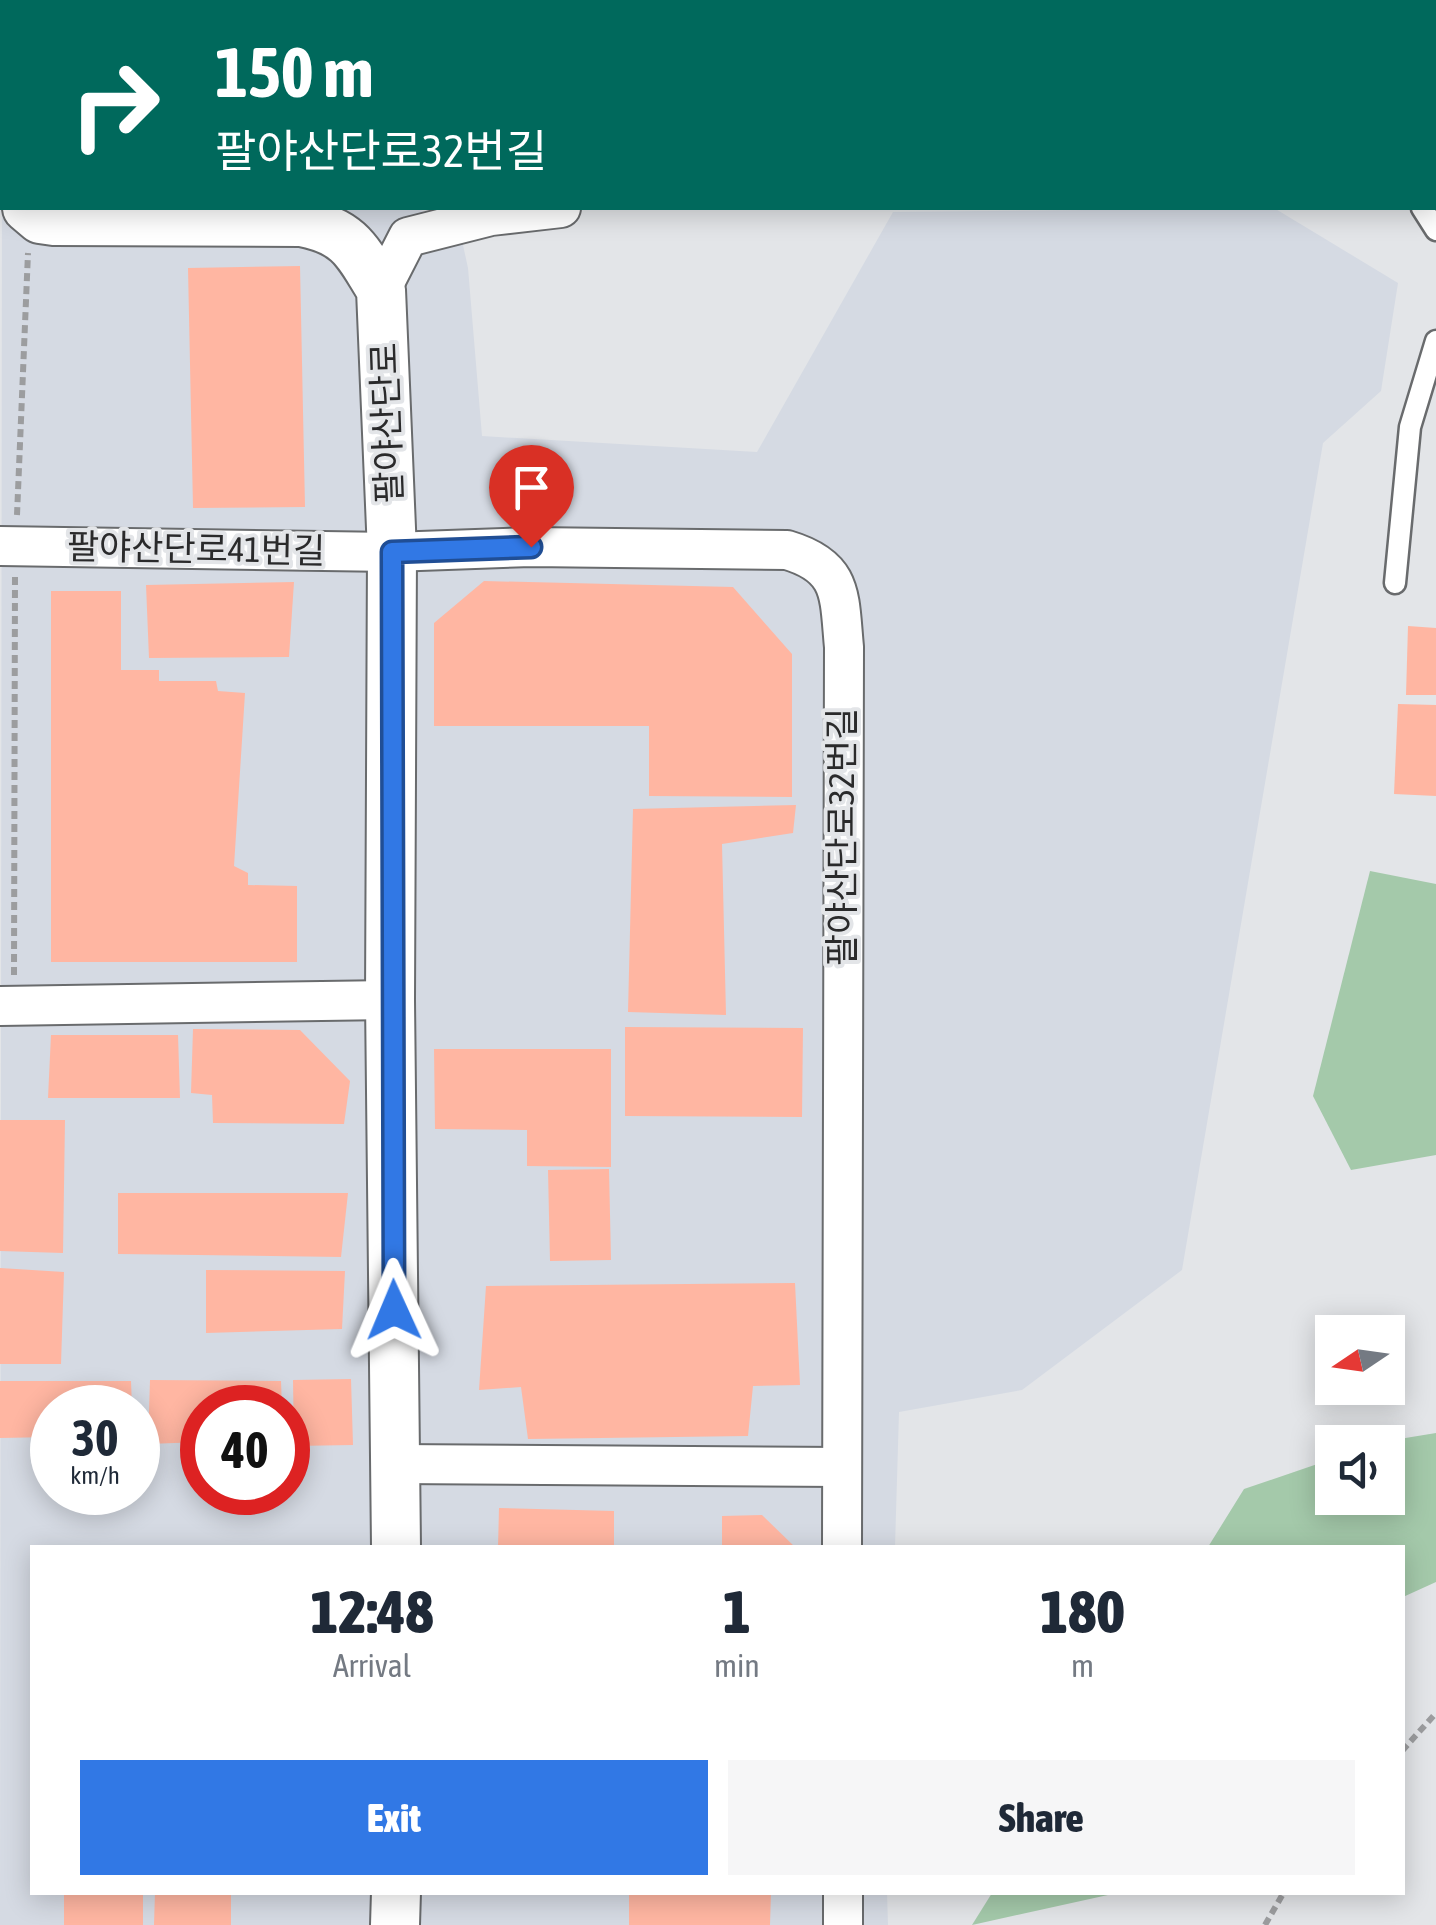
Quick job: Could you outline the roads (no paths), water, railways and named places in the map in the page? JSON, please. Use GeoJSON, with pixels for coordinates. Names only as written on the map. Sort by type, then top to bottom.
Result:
{"type":"FeatureCollection","features":[{"type":"Feature","properties":{"kind":"street"},"geometry":{"type":"LineString","coordinates":[[28,210],[54,222],[301,222],[332,228],[362,258],[382,290]]}},
{"type":"Feature","properties":{"kind":"street"},"geometry":{"type":"LineString","coordinates":[[382,290],[408,237],[491,216],[544,210]]}},
{"type":"Feature","properties":{"kind":"street","name":"팔야산단로"},"geometry":{"type":"LineString","coordinates":[[382,290],[392,552],[390,1000],[396,1545]]}},
{"type":"Feature","properties":{"kind":"street","name":"팔야산단로41번길"},"geometry":{"type":"LineString","coordinates":[[8,546],[392,552]]}},
{"type":"Feature","properties":{"kind":"street","name":"팔야산단로32번길"},"geometry":{"type":"LineString","coordinates":[[392,552],[531,547],[787,550],[811,557],[836,586],[844,647],[842,1545]]}},
{"type":"Feature","properties":{"kind":"street"},"geometry":{"type":"LineString","coordinates":[[7,1006],[390,1000]]}},
{"type":"Feature","properties":{"kind":"street"},"geometry":{"type":"LineString","coordinates":[[396,1464],[842,1468]]}},
{"type":"Feature","properties":{"kind":"street"},"geometry":{"type":"LineString","coordinates":[[395,1925],[396,1895]]}},
{"type":"Feature","properties":{"kind":"lane"},"geometry":{"type":"LineString","coordinates":[[1396,583],[1410,428],[1436,341]]}}]}
